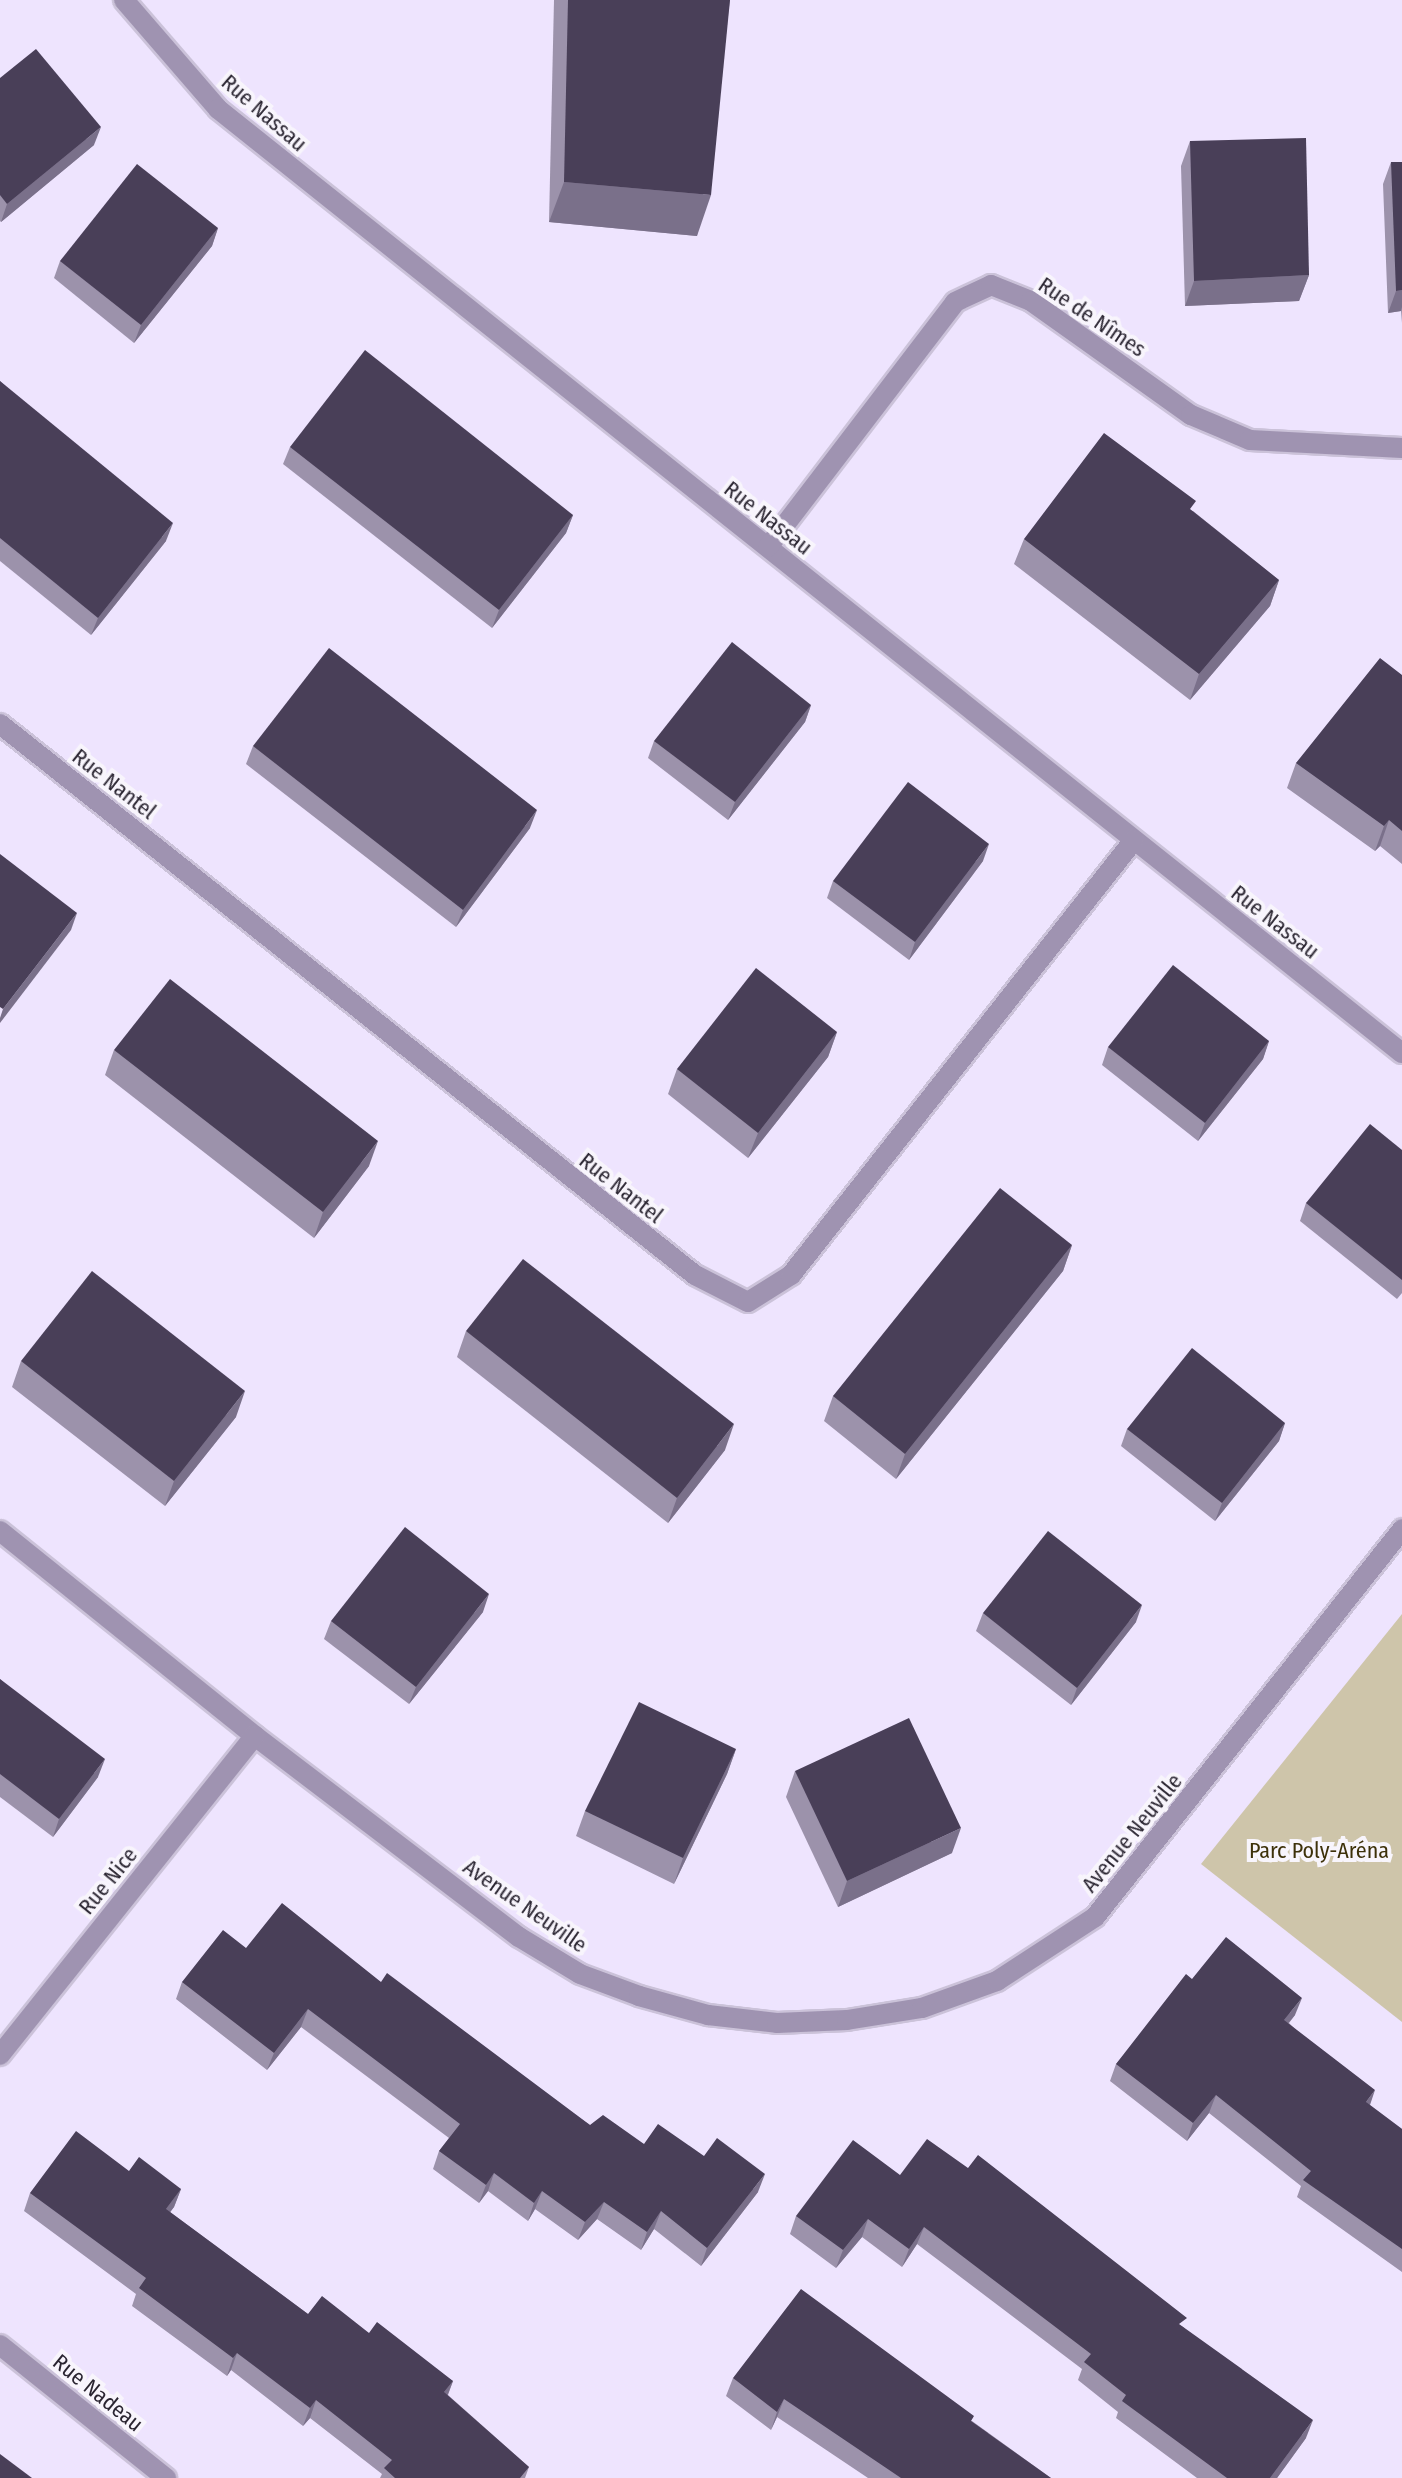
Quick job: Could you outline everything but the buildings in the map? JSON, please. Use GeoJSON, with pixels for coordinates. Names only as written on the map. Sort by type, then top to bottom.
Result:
{"type":"FeatureCollection","features":[{"type":"Feature","properties":{"kind":"street","name":"Rue Nassau"},"geometry":{"type":"LineString","coordinates":[[124,0],[218,109],[1402,1053]]}},
{"type":"Feature","properties":{"kind":"street","name":"Rue de Nîmes"},"geometry":{"type":"LineString","coordinates":[[768,547],[955,302],[991,285],[1031,301],[1191,415],[1250,440],[1402,448]]}},
{"type":"Feature","properties":{"kind":"street","name":"Rue Nantel"},"geometry":{"type":"LineString","coordinates":[[0,724],[695,1275],[748,1302],[791,1275],[1134,840]]}},
{"type":"Feature","properties":{"kind":"street","name":"Avenue Neuville"},"geometry":{"type":"LineString","coordinates":[[0,1531],[255,1736],[519,1937],[580,1974],[708,2015],[777,2023],[847,2020],[922,2008],[997,1981],[1095,1917],[1402,1529]]}},
{"type":"Feature","properties":{"kind":"street","name":"Rue Nice"},"geometry":{"type":"LineString","coordinates":[[0,2055],[255,1736]]}},
{"type":"Feature","properties":{"kind":"street","name":"Rue Nadeau"},"geometry":{"type":"LineString","coordinates":[[0,2345],[166,2478]]}},
{"type":"Feature","properties":{"kind":"green space","name":"Parc Poly-Aréna"},"geometry":{"type":"Polygon","coordinates":[[[1402,1614],[1402,2022],[1201,1864],[1402,1614]]]}}]}
